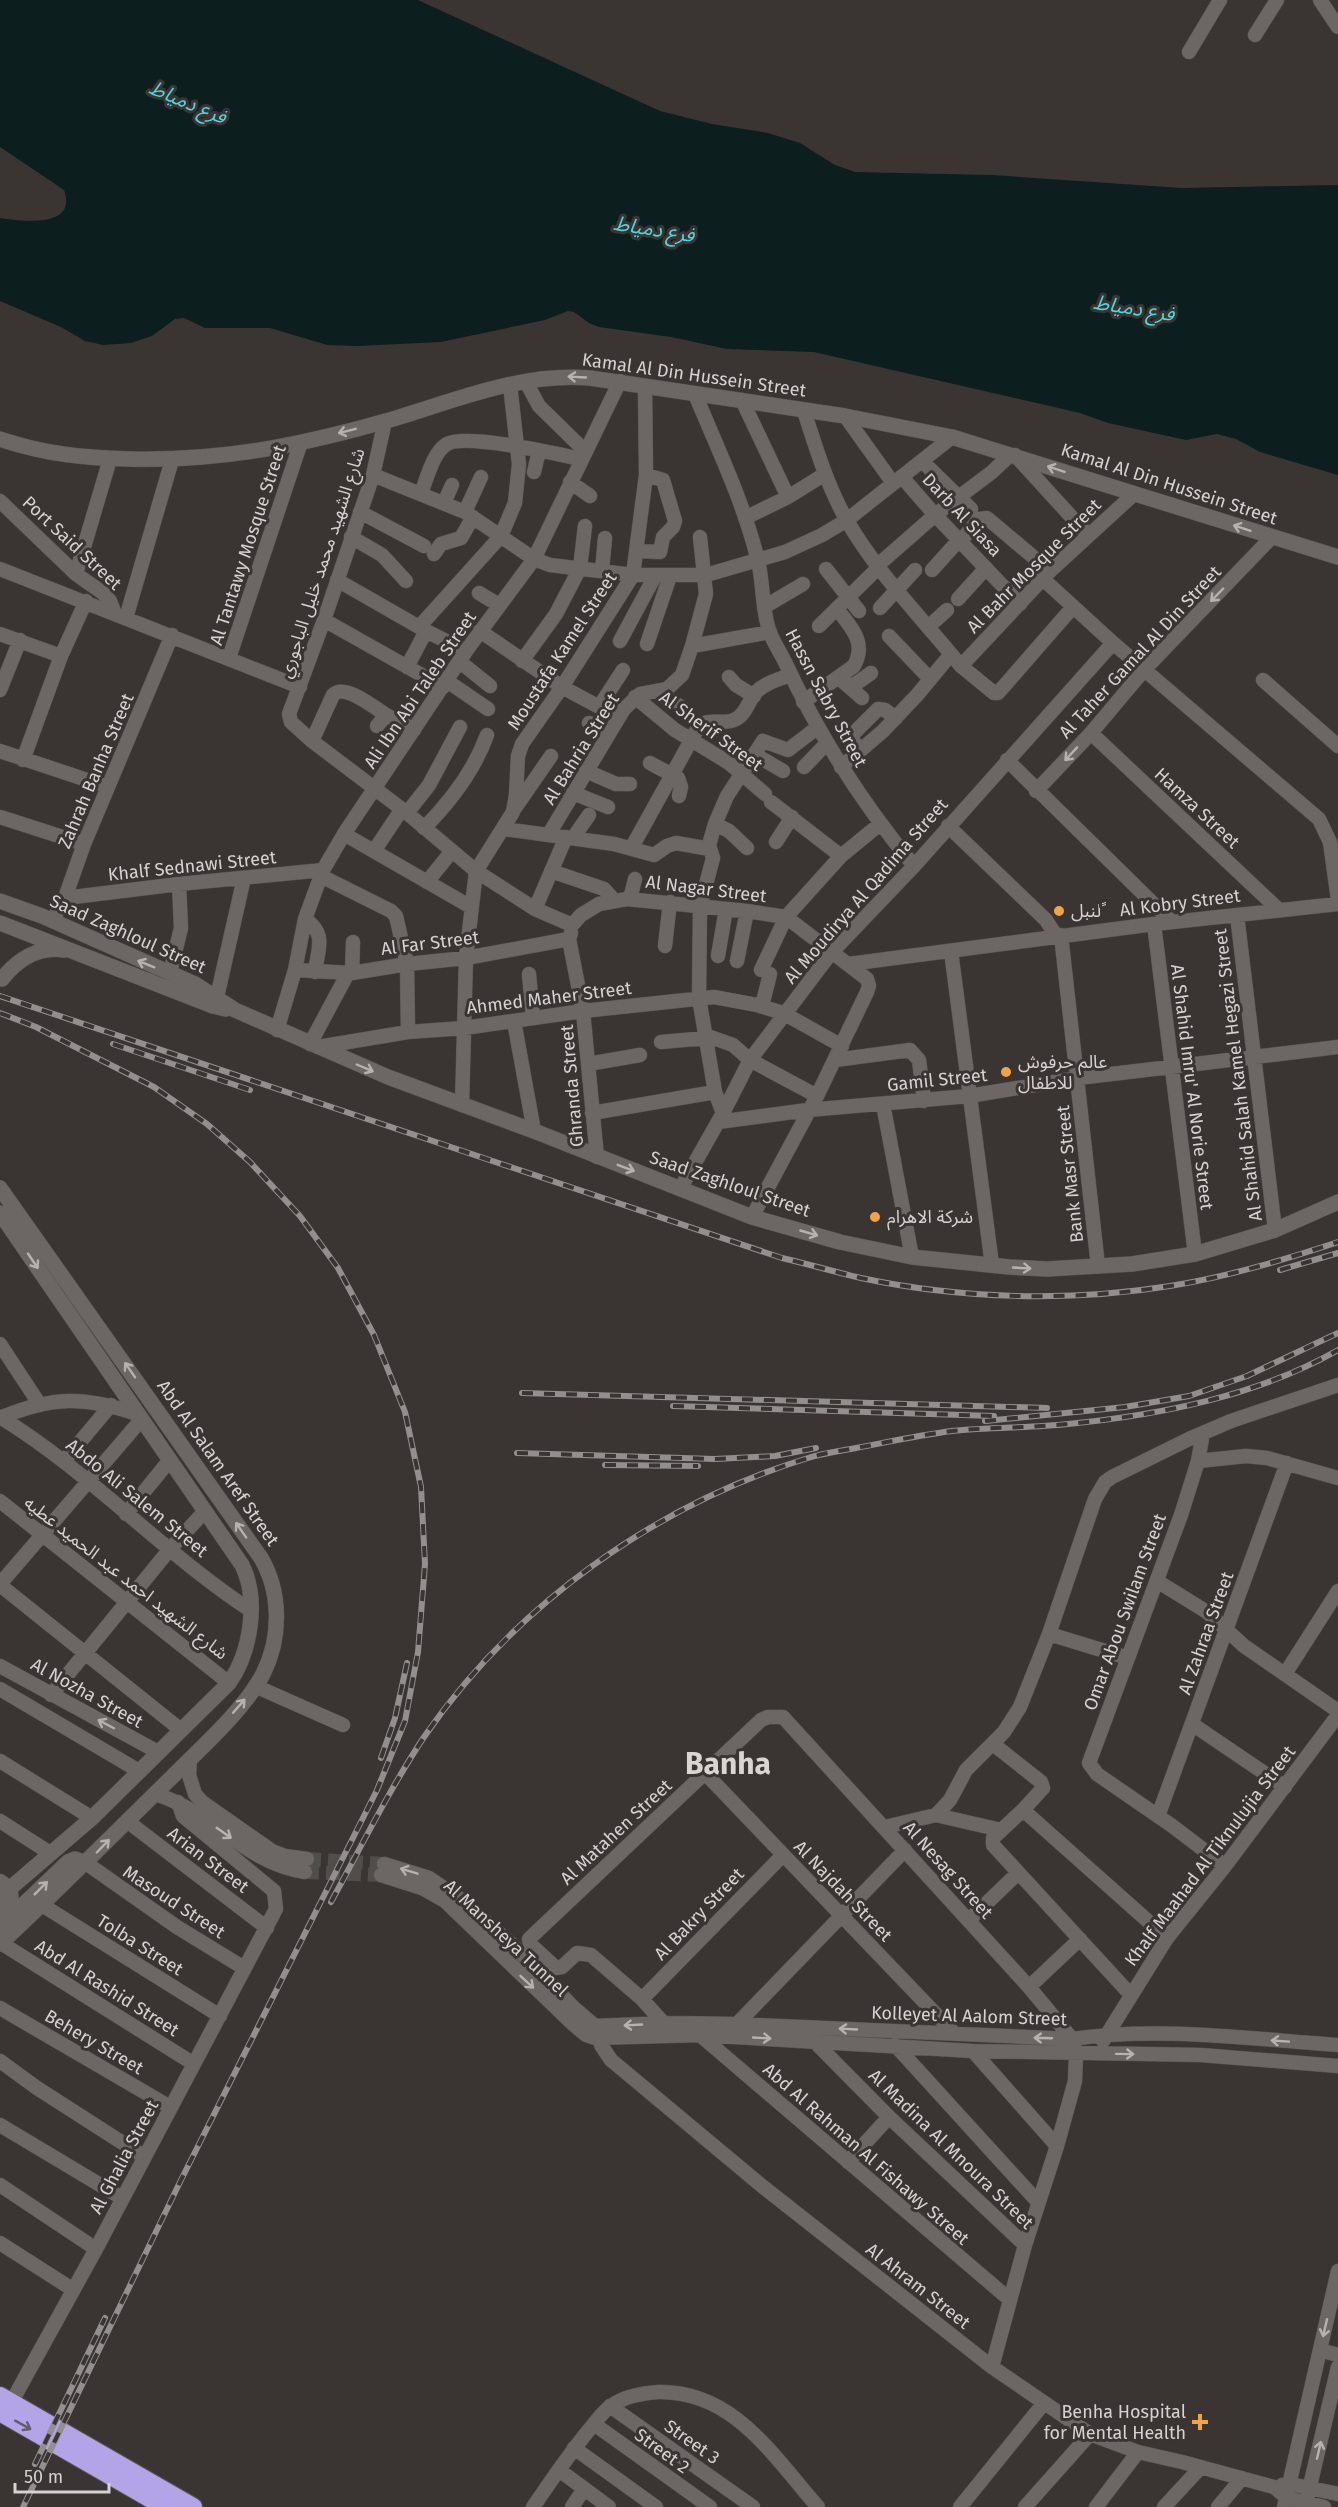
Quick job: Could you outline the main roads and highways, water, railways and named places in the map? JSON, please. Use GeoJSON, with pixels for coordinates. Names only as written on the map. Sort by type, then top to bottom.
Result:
{"type":"FeatureCollection","features":[{"type":"Feature","properties":{"kind":"highway"},"geometry":{"type":"LineString","coordinates":[[4,2404],[180,2505]]}},
{"type":"Feature","properties":{"kind":"main road","name":"Kamal Al Din Hussein Street"},"geometry":{"type":"LineString","coordinates":[[0,439],[78,458],[172,460],[246,454],[385,421],[518,384],[553,377],[620,381],[845,416],[952,437],[1338,557]]}},
{"type":"Feature","properties":{"kind":"main road","name":"Saad Zaghloul Street"},"geometry":{"type":"LineString","coordinates":[[0,901],[52,921],[170,973],[215,1002]]}},
{"type":"Feature","properties":{"kind":"main road","name":"Saad Zaghloul Street"},"geometry":{"type":"LineString","coordinates":[[0,923],[215,1002],[388,1077],[534,1131],[752,1217],[840,1242],[912,1257],[992,1265],[1047,1269],[1132,1264],[1195,1254],[1275,1230],[1338,1202]]}},
{"type":"Feature","properties":{"kind":"main road"},"geometry":{"type":"LineString","coordinates":[[2,979],[12,966],[26,957],[42,951],[58,949],[74,952]]}},
{"type":"Feature","properties":{"kind":"main road","name":"Abd Al Salam Aref Street"},"geometry":{"type":"LineString","coordinates":[[0,1188],[144,1390],[266,1567],[274,1595],[276,1625],[272,1651],[259,1679],[190,1759],[42,1905],[0,1938]]}},
{"type":"Feature","properties":{"kind":"main road"},"geometry":{"type":"LineString","coordinates":[[0,1213],[245,1572],[250,1616],[243,1659],[239,1670],[229,1683],[92,1818],[3,1889],[11,1898],[0,1912]]}},
{"type":"Feature","properties":{"kind":"main road"},"geometry":{"type":"LineString","coordinates":[[126,1398],[138,1399],[144,1390]]}},
{"type":"Feature","properties":{"kind":"main road"},"geometry":{"type":"LineString","coordinates":[[152,1436],[151,1426],[162,1421],[167,1424]]}},
{"type":"Feature","properties":{"kind":"main road"},"geometry":{"type":"LineString","coordinates":[[250,1616],[264,1630],[276,1625]]}},
{"type":"Feature","properties":{"kind":"main road"},"geometry":{"type":"LineString","coordinates":[[243,1659],[258,1660],[264,1668],[259,1679]]}},
{"type":"Feature","properties":{"kind":"main road"},"geometry":{"type":"LineString","coordinates":[[0,1938],[68,1862],[75,1859],[86,1863]]}},
{"type":"Feature","properties":{"kind":"water","name":"فرع دمياط"},"geometry":{"type":"Polygon","coordinates":[[[0,0],[418,0],[660,111],[712,124],[768,133],[800,143],[835,165],[855,172],[992,175],[1182,188],[1338,185],[1338,475],[1260,452],[1236,439],[1217,434],[1186,440],[1108,423],[1080,413],[814,352],[727,349],[671,337],[599,327],[574,312],[568,311],[545,320],[441,342],[327,345],[270,328],[205,328],[184,318],[175,319],[152,336],[131,343],[103,345],[85,341],[61,327],[0,301],[0,218],[45,220],[63,211],[66,203],[64,190],[0,147],[0,0]]]}},
{"type":"Feature","properties":{"kind":"tunnel"},"geometry":{"type":"LineString","coordinates":[[307,1859],[384,1864]]}},
{"type":"Feature","properties":{"kind":"tunnel"},"geometry":{"type":"LineString","coordinates":[[305,1872],[381,1875]]}},
{"type":"Feature","properties":{"kind":"railway"},"geometry":{"type":"LineString","coordinates":[[0,996],[782,1258],[899,1285],[1015,1296],[1132,1291],[1234,1273],[1338,1242]]}},
{"type":"Feature","properties":{"kind":"railway"},"geometry":{"type":"LineString","coordinates":[[0,1013],[36,1027],[154,1087],[207,1124],[250,1162],[300,1216],[338,1268],[374,1335],[405,1412],[421,1487],[425,1564],[418,1652],[405,1721],[377,1790],[180,2182],[23,2507]]}},
{"type":"Feature","properties":{"kind":"railway"},"geometry":{"type":"LineString","coordinates":[[113,1044],[250,1090]]}},
{"type":"Feature","properties":{"kind":"railway"},"geometry":{"type":"LineString","coordinates":[[1280,1270],[1338,1253]]}},
{"type":"Feature","properties":{"kind":"railway"},"geometry":{"type":"LineString","coordinates":[[985,1421],[1125,1407],[1189,1396],[1247,1376],[1338,1333]]}},
{"type":"Feature","properties":{"kind":"railway"},"geometry":{"type":"LineString","coordinates":[[331,1902],[411,1757],[460,1689],[501,1644],[545,1603],[593,1566],[643,1532],[696,1503],[751,1478],[826,1453],[940,1433],[1103,1420],[1173,1409],[1275,1380],[1338,1350]]}},
{"type":"Feature","properties":{"kind":"railway"},"geometry":{"type":"LineString","coordinates":[[522,1393],[1047,1408]]}},
{"type":"Feature","properties":{"kind":"railway"},"geometry":{"type":"LineString","coordinates":[[673,1406],[994,1416]]}},
{"type":"Feature","properties":{"kind":"railway"},"geometry":{"type":"LineString","coordinates":[[517,1453],[715,1459],[775,1456],[816,1448]]}},
{"type":"Feature","properties":{"kind":"railway"},"geometry":{"type":"LineString","coordinates":[[605,1465],[698,1466]]}},
{"type":"Feature","properties":{"kind":"railway"},"geometry":{"type":"LineString","coordinates":[[381,1758],[395,1718],[407,1663]]}},
{"type":"Feature","properties":{"kind":"railway"},"geometry":{"type":"LineString","coordinates":[[35,2464],[105,2318]]}},
{"type":"Feature","properties":{"kind":"place","name":"لنبل ً"},"geometry":{"type":"Point","coordinates":[1059,911]}},
{"type":"Feature","properties":{"kind":"place","name":"عالم حرفوش للاطفال"},"geometry":{"type":"Point","coordinates":[1006,1072]}},
{"type":"Feature","properties":{"kind":"place","name":"شركة الاهرام"},"geometry":{"type":"Point","coordinates":[875,1217]}},
{"type":"Feature","properties":{"kind":"place","name":"Benha Hospital for Mental Health"},"geometry":{"type":"Point","coordinates":[1200,2422]}},
{"type":"Feature","properties":{"kind":"district","name":"Banha"},"geometry":{"type":"Point","coordinates":[728,1764]}}]}
